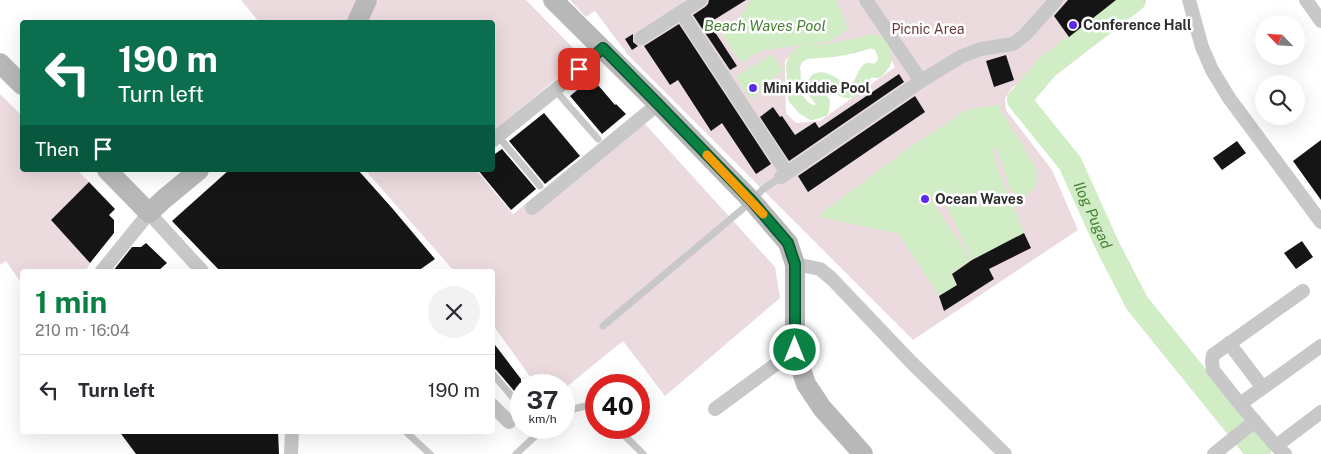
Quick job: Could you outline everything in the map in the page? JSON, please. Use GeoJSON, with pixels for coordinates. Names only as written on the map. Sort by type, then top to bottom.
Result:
{"type":"FeatureCollection","features":[{"type":"Feature","properties":{"kind":"street"},"geometry":{"type":"LineString","coordinates":[[357,20],[367,0]]}},
{"type":"Feature","properties":{"kind":"street"},"geometry":{"type":"LineString","coordinates":[[553,0],[603,48],[752,201],[788,243],[795,264],[795,350],[806,384],[822,408],[863,454]]}},
{"type":"Feature","properties":{"kind":"street"},"geometry":{"type":"LineString","coordinates":[[641,38],[700,0]]}},
{"type":"Feature","properties":{"kind":"street"},"geometry":{"type":"LineString","coordinates":[[866,0],[921,80]]}},
{"type":"Feature","properties":{"kind":"street"},"geometry":{"type":"LineString","coordinates":[[681,12],[784,175],[921,80],[962,56],[982,49],[1013,44],[1025,35],[1056,0]]}},
{"type":"Feature","properties":{"kind":"street"},"geometry":{"type":"LineString","coordinates":[[1189,0],[1202,47],[1212,70],[1229,98],[1321,222]]}},
{"type":"Feature","properties":{"kind":"street"},"geometry":{"type":"LineString","coordinates":[[1306,0],[1321,22]]}},
{"type":"Feature","properties":{"kind":"street"},"geometry":{"type":"LineString","coordinates":[[495,139],[603,48]]}},
{"type":"Feature","properties":{"kind":"street"},"geometry":{"type":"LineString","coordinates":[[0,62],[20,83]]}},
{"type":"Feature","properties":{"kind":"street"},"geometry":{"type":"LineString","coordinates":[[532,208],[658,104]]}},
{"type":"Feature","properties":{"kind":"street"},"geometry":{"type":"LineString","coordinates":[[109,172],[149,212],[200,269]]}},
{"type":"Feature","properties":{"kind":"street"},"geometry":{"type":"LineString","coordinates":[[104,269],[149,212],[197,172]]}},
{"type":"Feature","properties":{"kind":"street"},"geometry":{"type":"LineString","coordinates":[[795,264],[820,269],[832,279],[911,362],[1005,454]]}},
{"type":"Feature","properties":{"kind":"street"},"geometry":{"type":"LineString","coordinates":[[1303,291],[1213,355],[1213,370],[1240,404],[1250,425],[1281,450],[1321,412]]}},
{"type":"Feature","properties":{"kind":"street"},"geometry":{"type":"LineString","coordinates":[[1229,343],[1263,388]]}},
{"type":"Feature","properties":{"kind":"street"},"geometry":{"type":"LineString","coordinates":[[1240,404],[1321,346]]}},
{"type":"Feature","properties":{"kind":"street"},"geometry":{"type":"LineString","coordinates":[[715,409],[795,350]]}},
{"type":"Feature","properties":{"kind":"street"},"geometry":{"type":"LineString","coordinates":[[495,408],[509,422]]}},
{"type":"Feature","properties":{"kind":"street"},"geometry":{"type":"LineString","coordinates":[[1218,451],[1250,425]]}},
{"type":"Feature","properties":{"kind":"street"},"geometry":{"type":"LineString","coordinates":[[291,454],[292,434]]}},
{"type":"Feature","properties":{"kind":"lane"},"geometry":{"type":"LineString","coordinates":[[555,90],[598,139]]}},
{"type":"Feature","properties":{"kind":"lane"},"geometry":{"type":"LineString","coordinates":[[495,139],[540,186]]}},
{"type":"Feature","properties":{"kind":"lane"},"geometry":{"type":"LineString","coordinates":[[603,326],[752,201],[762,190],[784,175]]}},
{"type":"Feature","properties":{"kind":"lane"},"geometry":{"type":"LineString","coordinates":[[495,376],[510,394]]}},
{"type":"Feature","properties":{"kind":"lane"},"geometry":{"type":"LineString","coordinates":[[408,434],[430,454]]}},
{"type":"Feature","properties":{"kind":"lane"},"geometry":{"type":"LineString","coordinates":[[516,454],[530,439]]}},
{"type":"Feature","properties":{"kind":"lane"},"geometry":{"type":"LineString","coordinates":[[628,439],[643,454]]}},
{"type":"Feature","properties":{"kind":"green space"},"geometry":{"type":"Polygon","coordinates":[[[241,0],[359,0],[349,20],[257,20],[241,0]]]}},
{"type":"Feature","properties":{"kind":"green space"},"geometry":{"type":"Polygon","coordinates":[[[378,0],[526,0],[582,57],[495,130],[495,20],[367,20],[378,0]]]}},
{"type":"Feature","properties":{"kind":"green space","name":"Picnic Area"},"geometry":{"type":"Polygon","coordinates":[[[570,0],[1118,0],[1012,88],[1005,99],[1006,110],[1052,170],[1078,230],[913,340],[628,55],[595,11],[586,17],[570,0]],[[876,36],[832,49],[792,54],[785,61],[786,113],[796,123],[820,121],[895,67],[876,36]]]}},
{"type":"Feature","properties":{"kind":"green space"},"geometry":{"type":"Polygon","coordinates":[[[0,94],[20,114],[20,172],[79,172],[89,182],[51,220],[90,263],[87,269],[20,269],[20,281],[6,261],[0,265],[0,94]]]}},
{"type":"Feature","properties":{"kind":"green space"},"geometry":{"type":"Polygon","coordinates":[[[636,113],[775,267],[780,298],[665,396],[623,341],[575,380],[575,374],[528,374],[495,328],[495,269],[452,269],[367,172],[478,172],[513,214],[636,113]]]}},
{"type":"Feature","properties":{"kind":"water","name":"Beach Waves Pool"},"geometry":{"type":"Polygon","coordinates":[[[751,0],[836,0],[848,29],[830,41],[760,51],[741,63],[721,32],[738,20],[751,0]]]}},
{"type":"Feature","properties":{"kind":"water","name":"Mini Kiddie Pool"},"geometry":{"type":"Polygon","coordinates":[[[772,55],[783,70],[751,100],[736,76],[772,55]]]}},
{"type":"Feature","properties":{"kind":"water","name":"Ocean Waves"},"geometry":{"type":"Polygon","coordinates":[[[998,105],[1036,168],[1037,179],[1035,187],[1025,195],[1019,197],[1010,190],[996,146],[993,151],[999,173],[1024,233],[972,260],[946,204],[933,202],[971,260],[952,273],[957,285],[939,296],[899,234],[820,217],[826,209],[906,150],[968,109],[998,105]]]}},
{"type":"Feature","properties":{"kind":"building"},"geometry":{"type":"Polygon","coordinates":[[[709,0],[746,0],[709,23],[737,66],[730,70],[693,15],[705,7],[709,0]]]}},
{"type":"Feature","properties":{"kind":"building","name":"Conference Hall"},"geometry":{"type":"Polygon","coordinates":[[[1068,0],[1116,0],[1069,37],[1054,16],[1068,0]]]}},
{"type":"Feature","properties":{"kind":"building"},"geometry":{"type":"Polygon","coordinates":[[[679,24],[771,164],[756,174],[722,123],[711,131],[678,80],[670,85],[644,46],[679,24]]]}},
{"type":"Feature","properties":{"kind":"building"},"geometry":{"type":"Polygon","coordinates":[[[633,34],[633,42],[638,46],[632,50],[625,39],[633,34]]]}},
{"type":"Feature","properties":{"kind":"building"},"geometry":{"type":"Polygon","coordinates":[[[1006,55],[1014,80],[994,87],[986,61],[1006,55]]]}},
{"type":"Feature","properties":{"kind":"building"},"geometry":{"type":"Polygon","coordinates":[[[899,74],[904,82],[789,161],[760,117],[773,107],[780,117],[782,116],[795,135],[815,122],[819,128],[899,74]]]}},
{"type":"Feature","properties":{"kind":"building"},"geometry":{"type":"Polygon","coordinates":[[[592,78],[615,105],[626,114],[602,134],[570,96],[592,78]]]}},
{"type":"Feature","properties":{"kind":"building"},"geometry":{"type":"Polygon","coordinates":[[[915,96],[925,112],[808,192],[798,176],[915,96]]]}},
{"type":"Feature","properties":{"kind":"building"},"geometry":{"type":"Polygon","coordinates":[[[544,113],[580,156],[545,184],[509,141],[544,113]]]}},
{"type":"Feature","properties":{"kind":"building"},"geometry":{"type":"Polygon","coordinates":[[[1321,140],[1321,200],[1293,161],[1321,140]]]}},
{"type":"Feature","properties":{"kind":"building"},"geometry":{"type":"Polygon","coordinates":[[[1237,141],[1246,153],[1222,170],[1213,158],[1237,141]]]}},
{"type":"Feature","properties":{"kind":"building"},"geometry":{"type":"Polygon","coordinates":[[[502,149],[536,189],[511,210],[480,172],[495,172],[495,154],[502,149]]]}},
{"type":"Feature","properties":{"kind":"building"},"geometry":{"type":"Polygon","coordinates":[[[227,172],[360,172],[435,259],[421,269],[218,269],[172,221],[227,172]]]}},
{"type":"Feature","properties":{"kind":"building"},"geometry":{"type":"Polygon","coordinates":[[[89,182],[115,209],[109,215],[114,220],[114,233],[90,263],[51,220],[89,182]]]}},
{"type":"Feature","properties":{"kind":"building"},"geometry":{"type":"Polygon","coordinates":[[[1024,233],[1031,248],[989,269],[994,279],[944,311],[939,296],[957,285],[952,274],[972,260],[1024,233]]]}},
{"type":"Feature","properties":{"kind":"building"},"geometry":{"type":"Polygon","coordinates":[[[1302,241],[1313,257],[1296,269],[1284,253],[1302,241]]]}},
{"type":"Feature","properties":{"kind":"building"},"geometry":{"type":"Polygon","coordinates":[[[146,243],[167,263],[160,269],[115,269],[132,247],[141,247],[146,243]]]}},
{"type":"Feature","properties":{"kind":"building"},"geometry":{"type":"Polygon","coordinates":[[[495,345],[517,374],[510,374],[510,386],[495,369],[495,345]]]}},
{"type":"Feature","properties":{"kind":"building"},"geometry":{"type":"Polygon","coordinates":[[[121,434],[278,434],[279,454],[136,454],[121,434]]]}},
{"type":"Feature","properties":{"kind":"waterway","name":"Ilog Pugad"},"geometry":{"type":"LineString","coordinates":[[1134,0],[1047,67],[1019,100],[1070,163],[1108,247],[1137,303],[1259,454]]}},
{"type":"Feature","properties":{"kind":"waterway"},"geometry":{"type":"LineString","coordinates":[[871,41],[880,44],[885,59],[877,71],[868,70],[855,89],[846,91],[825,80],[817,80],[813,86],[823,102],[822,110],[812,113],[804,108],[795,98],[793,65],[797,57],[805,52],[833,50],[871,41]]}},
{"type":"Feature","properties":{"kind":"slow traffic"},"geometry":{"type":"LineString","coordinates":[[707,155],[763,214]]}},
{"type":"Feature","properties":{"kind":"place","name":"Conference Hall"},"geometry":{"type":"Point","coordinates":[1073,25]}},
{"type":"Feature","properties":{"kind":"place","name":"Mini Kiddie Pool"},"geometry":{"type":"Point","coordinates":[753,88]}},
{"type":"Feature","properties":{"kind":"place","name":"Ocean Waves"},"geometry":{"type":"Point","coordinates":[925,199]}},
{"type":"Feature","properties":{"kind":"route"},"geometry":{"type":"LineString","coordinates":[[579,69],[603,48],[752,201],[788,243],[795,264],[795,350]]}}]}
